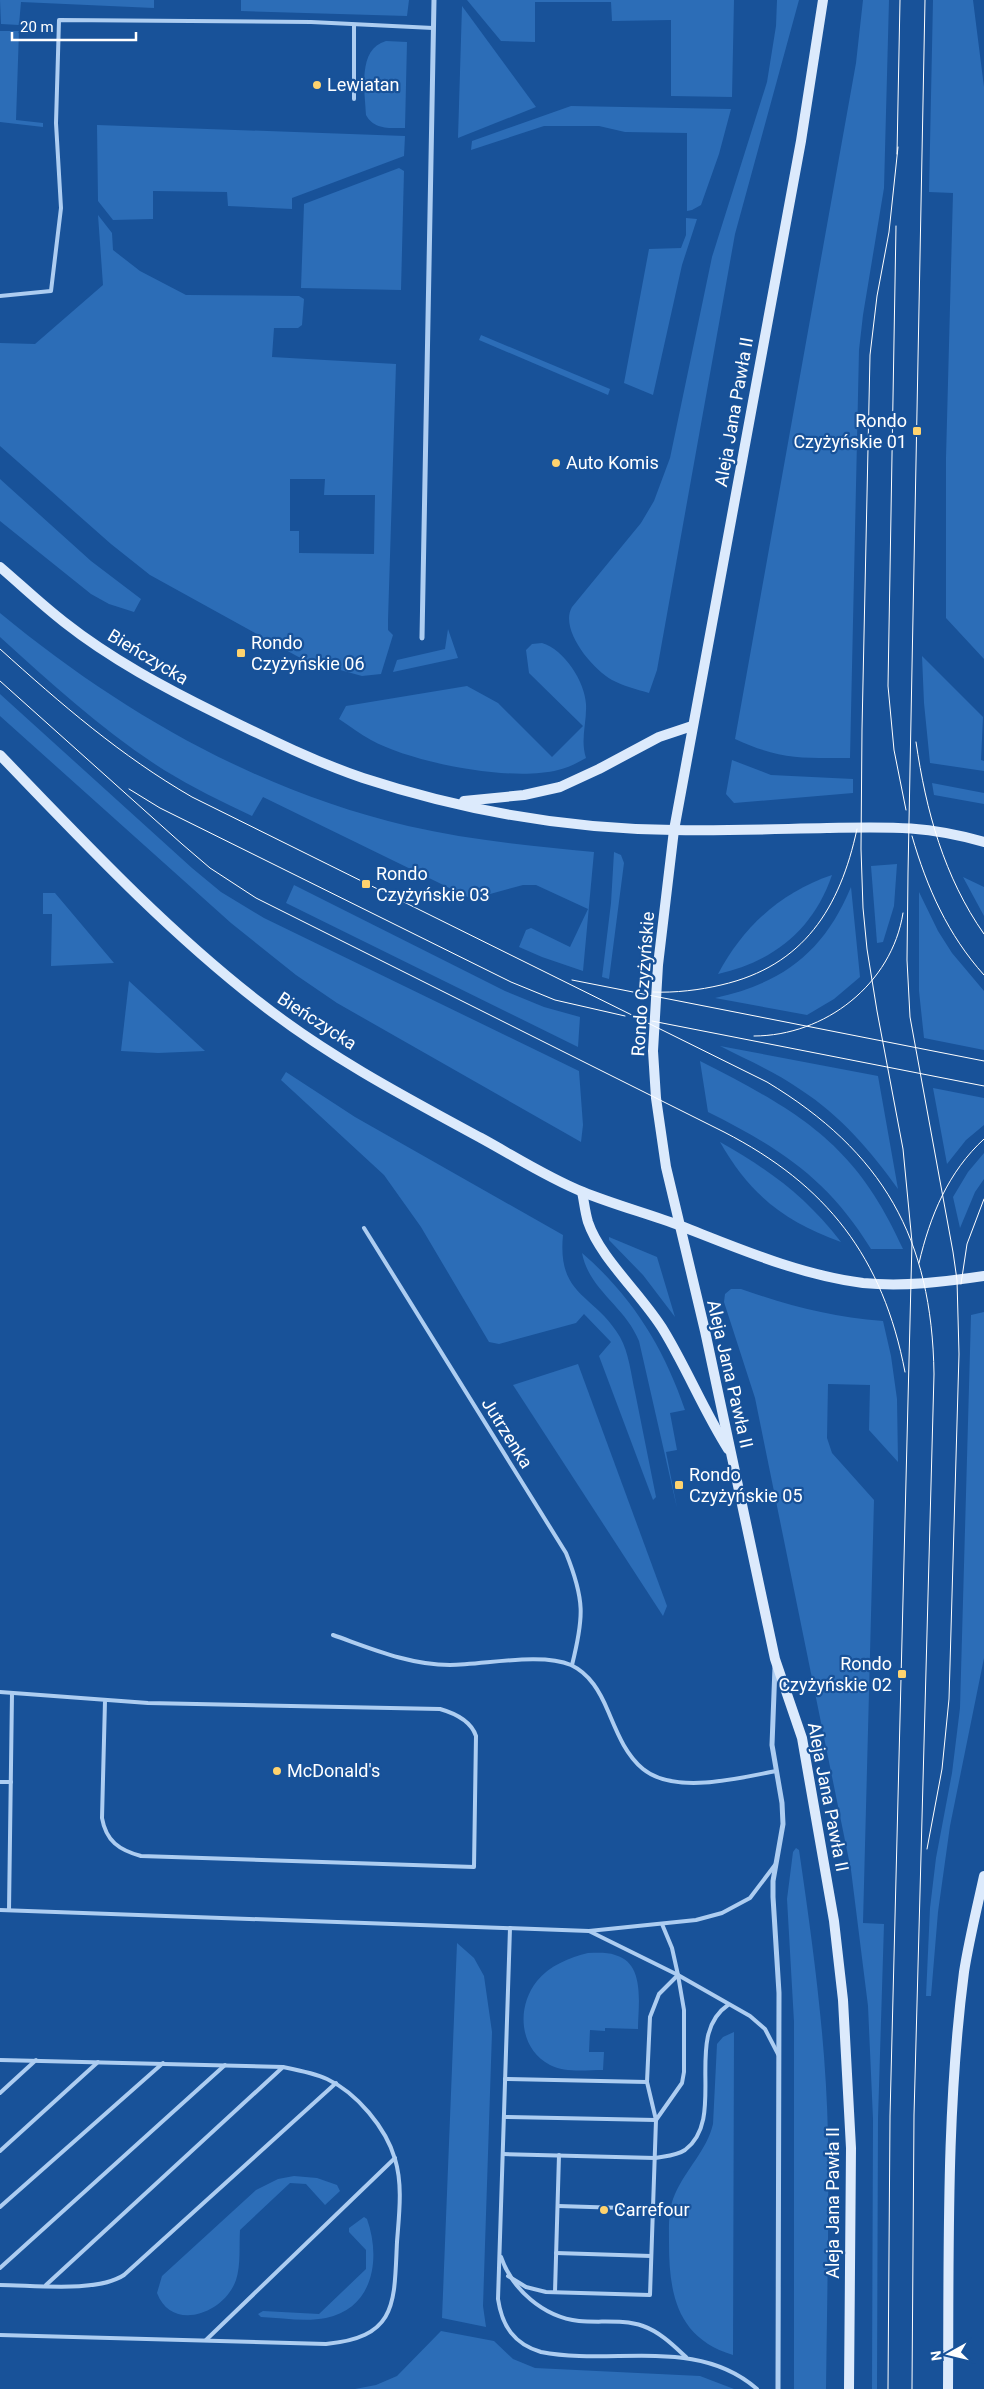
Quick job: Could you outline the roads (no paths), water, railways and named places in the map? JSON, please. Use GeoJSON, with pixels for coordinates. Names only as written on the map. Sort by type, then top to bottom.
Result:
{"type":"FeatureCollection","features":[{"type":"Feature","properties":{"kind":"main road","name":"Aleja Jana Pawła II"},"geometry":{"type":"LineString","coordinates":[[674,830],[799,150],[823,0]]}},
{"type":"Feature","properties":{"kind":"main road","name":"Bieńczycka"},"geometry":{"type":"LineString","coordinates":[[0,567],[65,623],[114,657],[165,687],[273,741],[324,763],[363,778],[508,815],[576,826],[674,830]]}},
{"type":"Feature","properties":{"kind":"main road"},"geometry":{"type":"LineString","coordinates":[[448,801],[502,798],[560,787],[600,769],[659,737],[692,726]]}},
{"type":"Feature","properties":{"kind":"main road","name":"Bieńczycka"},"geometry":{"type":"LineString","coordinates":[[0,755],[138,898],[205,958],[292,1027],[381,1081],[582,1192],[678,1225]]}},
{"type":"Feature","properties":{"kind":"main road"},"geometry":{"type":"LineString","coordinates":[[674,830],[887,826],[934,830],[984,842]]}},
{"type":"Feature","properties":{"kind":"main road","name":"Rondo Czyżyńskie"},"geometry":{"type":"LineString","coordinates":[[674,830],[658,964],[653,1051],[654,1083],[666,1167],[678,1225]]}},
{"type":"Feature","properties":{"kind":"main road"},"geometry":{"type":"LineString","coordinates":[[582,1192],[588,1222],[601,1248],[656,1317],[673,1345],[708,1418],[731,1454]]}},
{"type":"Feature","properties":{"kind":"main road","name":"Aleja Jana Pawła II"},"geometry":{"type":"LineString","coordinates":[[678,1225],[705,1332],[775,1659],[804,1747],[834,1922],[843,2000],[851,2148],[849,2389]]}},
{"type":"Feature","properties":{"kind":"main road"},"geometry":{"type":"LineString","coordinates":[[678,1225],[780,1263],[846,1280],[878,1284],[912,1284],[984,1276]]}},
{"type":"Feature","properties":{"kind":"main road"},"geometry":{"type":"LineString","coordinates":[[948,2389],[949,2226],[953,2098],[964,1970],[984,1876]]}},
{"type":"Feature","properties":{"kind":"street"},"geometry":{"type":"LineString","coordinates":[[422,638],[434,0]]}},
{"type":"Feature","properties":{"kind":"street"},"geometry":{"type":"LineString","coordinates":[[775,1659],[772,1745],[782,1803],[783,1824],[776,1864],[772,1917],[779,1993],[778,2389]]}},
{"type":"Feature","properties":{"kind":"lane"},"geometry":{"type":"LineString","coordinates":[[0,296],[51,291],[61,208],[56,124],[59,20],[311,22],[433,28]]}},
{"type":"Feature","properties":{"kind":"lane"},"geometry":{"type":"LineString","coordinates":[[354,25],[354,99]]}},
{"type":"Feature","properties":{"kind":"lane","name":"Jutrzenka"},"geometry":{"type":"LineString","coordinates":[[364,1228],[566,1554],[578,1583],[581,1606],[580,1633],[572,1666]]}},
{"type":"Feature","properties":{"kind":"lane"},"geometry":{"type":"LineString","coordinates":[[333,1635],[384,1653],[418,1661],[448,1665],[541,1660],[558,1661],[572,1666],[585,1674],[595,1685],[621,1741],[632,1757],[644,1769],[656,1776],[669,1781],[719,1781],[776,1771]]}},
{"type":"Feature","properties":{"kind":"lane"},"geometry":{"type":"LineString","coordinates":[[0,1692],[105,1700],[440,1709],[451,1712],[470,1724],[476,1736],[474,1867],[141,1856],[130,1853],[119,1847],[104,1831],[102,1818],[105,1700]]}},
{"type":"Feature","properties":{"kind":"lane"},"geometry":{"type":"LineString","coordinates":[[9,1910],[12,1693]]}},
{"type":"Feature","properties":{"kind":"lane"},"geometry":{"type":"LineString","coordinates":[[0,1782],[11,1782]]}},
{"type":"Feature","properties":{"kind":"lane"},"geometry":{"type":"LineString","coordinates":[[0,1910],[589,1931],[708,1918],[740,1904],[758,1890],[776,1864]]}},
{"type":"Feature","properties":{"kind":"lane"},"geometry":{"type":"LineString","coordinates":[[656,2120],[682,2083],[684,2072],[684,2010],[672,1948],[662,1924]]}},
{"type":"Feature","properties":{"kind":"lane"},"geometry":{"type":"LineString","coordinates":[[510,1928],[498,2299],[503,2321],[515,2339],[531,2349],[553,2355],[686,2357],[725,2368],[747,2380],[757,2389]]}},
{"type":"Feature","properties":{"kind":"lane"},"geometry":{"type":"LineString","coordinates":[[589,1931],[678,1975],[750,2016],[765,2029],[779,2059]]}},
{"type":"Feature","properties":{"kind":"lane"},"geometry":{"type":"LineString","coordinates":[[508,2276],[526,2287],[555,2292],[650,2295],[656,2120],[648,2082],[650,2017],[660,1994],[678,1975]]}},
{"type":"Feature","properties":{"kind":"lane"},"geometry":{"type":"LineString","coordinates":[[503,2154],[655,2158],[676,2155],[684,2150],[699,2132],[703,2118],[709,2033],[717,2013],[728,2004]]}},
{"type":"Feature","properties":{"kind":"lane"},"geometry":{"type":"LineString","coordinates":[[0,2060],[284,2066],[318,2076],[336,2083],[373,2118],[395,2158],[400,2197],[395,2293],[383,2321],[372,2332],[346,2342],[326,2344],[0,2335]]}},
{"type":"Feature","properties":{"kind":"lane"},"geometry":{"type":"LineString","coordinates":[[0,2093],[36,2060]]}},
{"type":"Feature","properties":{"kind":"lane"},"geometry":{"type":"LineString","coordinates":[[0,2151],[98,2062]]}},
{"type":"Feature","properties":{"kind":"lane"},"geometry":{"type":"LineString","coordinates":[[0,2207],[163,2063]]}},
{"type":"Feature","properties":{"kind":"lane"},"geometry":{"type":"LineString","coordinates":[[0,2268],[225,2065]]}},
{"type":"Feature","properties":{"kind":"lane"},"geometry":{"type":"LineString","coordinates":[[46,2285],[284,2066]]}},
{"type":"Feature","properties":{"kind":"lane"},"geometry":{"type":"LineString","coordinates":[[505,2079],[648,2082]]}},
{"type":"Feature","properties":{"kind":"lane"},"geometry":{"type":"LineString","coordinates":[[0,2285],[94,2286],[112,2283],[336,2083]]}},
{"type":"Feature","properties":{"kind":"lane"},"geometry":{"type":"LineString","coordinates":[[504,2117],[656,2120]]}},
{"type":"Feature","properties":{"kind":"lane"},"geometry":{"type":"LineString","coordinates":[[555,2292],[559,2155]]}},
{"type":"Feature","properties":{"kind":"lane"},"geometry":{"type":"LineString","coordinates":[[206,2340],[395,2158]]}},
{"type":"Feature","properties":{"kind":"lane"},"geometry":{"type":"LineString","coordinates":[[558,2206],[654,2209]]}},
{"type":"Feature","properties":{"kind":"lane"},"geometry":{"type":"LineString","coordinates":[[556,2253],[651,2256]]}},
{"type":"Feature","properties":{"kind":"lane"},"geometry":{"type":"LineString","coordinates":[[500,2254],[508,2276],[524,2294],[559,2316],[577,2320],[629,2322],[643,2326],[654,2330],[686,2357]]}},
{"type":"Feature","properties":{"kind":"tram line"},"geometry":{"type":"LineString","coordinates":[[897,154],[900,0]]}},
{"type":"Feature","properties":{"kind":"tram line"},"geometry":{"type":"LineString","coordinates":[[925,0],[907,960],[910,1017],[957,1280],[959,1354],[949,1699],[942,1769],[927,1849]]}},
{"type":"Feature","properties":{"kind":"tram line"},"geometry":{"type":"LineString","coordinates":[[888,2389],[890,2116],[912,1242],[903,1149],[867,949],[863,908],[861,849],[870,355],[877,296],[889,232],[898,147]]}},
{"type":"Feature","properties":{"kind":"tram line"},"geometry":{"type":"LineString","coordinates":[[896,226],[888,686],[894,750],[906,810]]}},
{"type":"Feature","properties":{"kind":"tram line"},"geometry":{"type":"LineString","coordinates":[[0,649],[46,690],[116,747],[192,797],[767,1082],[807,1109],[842,1138],[870,1169],[893,1203],[911,1240],[923,1281],[931,1325],[934,1374],[914,2115],[912,2389]]}},
{"type":"Feature","properties":{"kind":"tram line"},"geometry":{"type":"LineString","coordinates":[[0,681],[210,868],[256,898],[724,1132],[760,1153],[793,1176],[821,1201],[845,1229],[865,1260],[882,1293],[895,1331],[905,1372]]}},
{"type":"Feature","properties":{"kind":"tram line"},"geometry":{"type":"LineString","coordinates":[[916,742],[925,793],[939,842],[958,890],[984,934]]}},
{"type":"Feature","properties":{"kind":"tram line"},"geometry":{"type":"LineString","coordinates":[[129,789],[160,808],[511,982],[555,1000],[625,1016]]}},
{"type":"Feature","properties":{"kind":"tram line"},"geometry":{"type":"LineString","coordinates":[[653,992],[687,991],[721,985],[750,976],[775,964],[796,948],[814,929],[828,908],[850,858],[857,829]]}},
{"type":"Feature","properties":{"kind":"tram line"},"geometry":{"type":"LineString","coordinates":[[912,836],[940,910],[960,944],[984,975]]}},
{"type":"Feature","properties":{"kind":"tram line"},"geometry":{"type":"LineString","coordinates":[[754,1036],[780,1034],[806,1027],[829,1016],[851,1001],[870,983],[885,962],[896,939],[903,913]]}},
{"type":"Feature","properties":{"kind":"tram line"},"geometry":{"type":"LineString","coordinates":[[572,980],[984,1061]]}},
{"type":"Feature","properties":{"kind":"tram line"},"geometry":{"type":"LineString","coordinates":[[652,1021],[984,1086]]}},
{"type":"Feature","properties":{"kind":"tram line"},"geometry":{"type":"LineString","coordinates":[[919,1263],[929,1228],[942,1196],[960,1166],[984,1139]]}},
{"type":"Feature","properties":{"kind":"tram line"},"geometry":{"type":"LineString","coordinates":[[961,1284],[967,1244],[984,1199]]}},
{"type":"Feature","properties":{"kind":"place","name":"Lewiatan"},"geometry":{"type":"Point","coordinates":[317,85]}},
{"type":"Feature","properties":{"kind":"place","name":"Rondo Czyżyńskie 01"},"geometry":{"type":"Point","coordinates":[917,431]}},
{"type":"Feature","properties":{"kind":"place","name":"Auto Komis"},"geometry":{"type":"Point","coordinates":[556,463]}},
{"type":"Feature","properties":{"kind":"place","name":"Rondo Czyżyńskie 06"},"geometry":{"type":"Point","coordinates":[241,653]}},
{"type":"Feature","properties":{"kind":"place","name":"Rondo Czyżyńskie 03"},"geometry":{"type":"Point","coordinates":[366,884]}},
{"type":"Feature","properties":{"kind":"place","name":"Rondo Czyżyńskie 05"},"geometry":{"type":"Point","coordinates":[679,1485]}},
{"type":"Feature","properties":{"kind":"place","name":"Rondo Czyżyńskie 02"},"geometry":{"type":"Point","coordinates":[902,1674]}},
{"type":"Feature","properties":{"kind":"place","name":"McDonald's"},"geometry":{"type":"Point","coordinates":[277,1771]}},
{"type":"Feature","properties":{"kind":"place","name":"Carrefour"},"geometry":{"type":"Point","coordinates":[604,2210]}}]}
